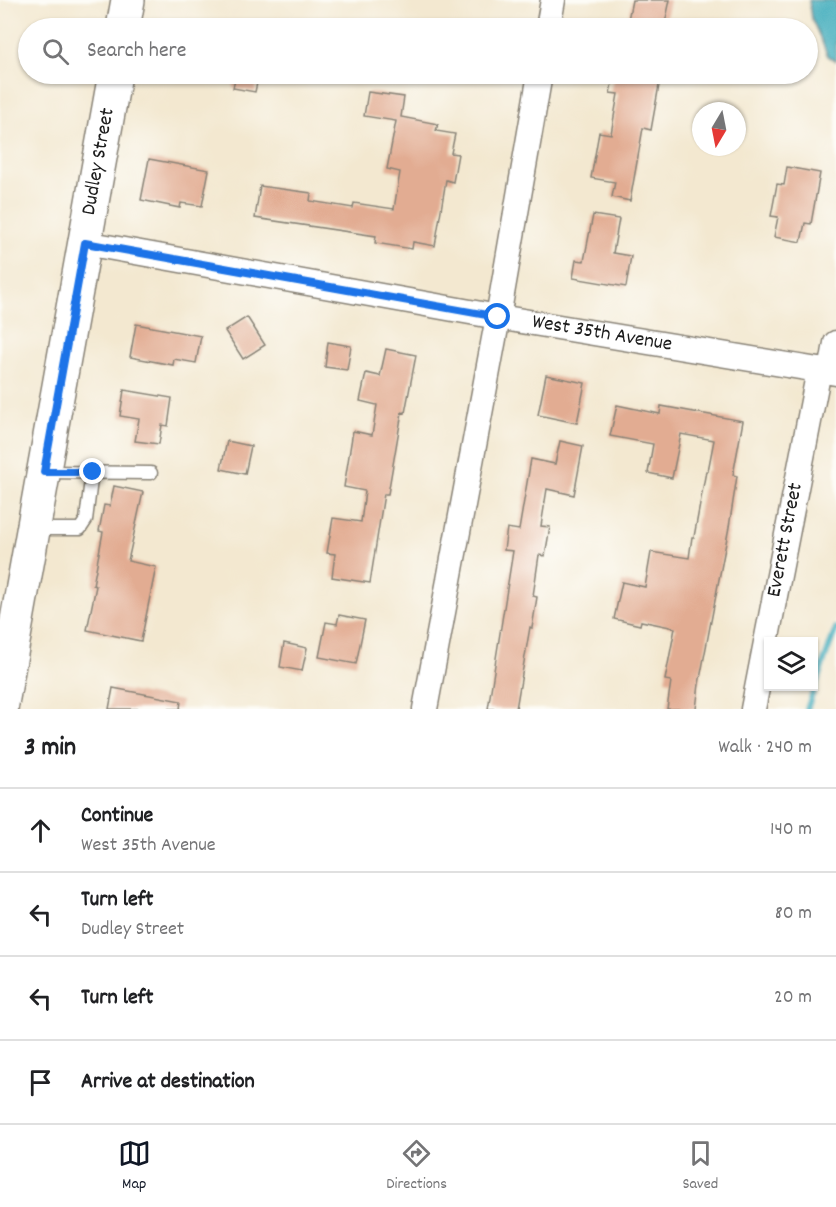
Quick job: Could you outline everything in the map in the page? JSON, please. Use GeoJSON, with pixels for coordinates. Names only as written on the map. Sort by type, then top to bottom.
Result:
{"type":"FeatureCollection","features":[{"type":"Feature","properties":{"kind":"street"},"geometry":{"type":"LineString","coordinates":[[125,18],[128,0]]}},
{"type":"Feature","properties":{"kind":"street"},"geometry":{"type":"LineString","coordinates":[[550,18],[553,0]]}},
{"type":"Feature","properties":{"kind":"street","name":"Dudley Street"},"geometry":{"type":"LineString","coordinates":[[1,709],[113,84]]}},
{"type":"Feature","properties":{"kind":"street"},"geometry":{"type":"LineString","coordinates":[[425,709],[498,317],[538,84]]}},
{"type":"Feature","properties":{"kind":"street","name":"West 35th Avenue"},"geometry":{"type":"LineString","coordinates":[[85,243],[498,317],[828,372]]}},
{"type":"Feature","properties":{"kind":"street","name":"Everett Street"},"geometry":{"type":"LineString","coordinates":[[753,709],[836,343]]}},
{"type":"Feature","properties":{"kind":"lane"},"geometry":{"type":"LineString","coordinates":[[44,472],[151,473]]}},
{"type":"Feature","properties":{"kind":"lane"},"geometry":{"type":"LineString","coordinates":[[34,529],[80,529],[86,520],[93,472]]}},
{"type":"Feature","properties":{"kind":"water"},"geometry":{"type":"Polygon","coordinates":[[[809,0],[836,0],[836,61],[828,56],[818,33],[818,18],[811,17],[809,0]]]}},
{"type":"Feature","properties":{"kind":"building"},"geometry":{"type":"Polygon","coordinates":[[[632,0],[670,0],[666,18],[628,18],[632,0]]]}},
{"type":"Feature","properties":{"kind":"building"},"geometry":{"type":"Polygon","coordinates":[[[234,84],[257,84],[255,92],[233,88],[234,84]]]}},
{"type":"Feature","properties":{"kind":"building"},"geometry":{"type":"Polygon","coordinates":[[[612,84],[659,84],[651,130],[643,128],[630,201],[612,197],[615,182],[591,178],[599,132],[611,134],[618,94],[610,93],[612,84]]]}},
{"type":"Feature","properties":{"kind":"building"},"geometry":{"type":"Polygon","coordinates":[[[368,92],[404,97],[401,117],[438,124],[436,131],[455,134],[451,153],[458,154],[453,182],[446,180],[435,246],[413,242],[412,249],[375,243],[376,236],[255,218],[260,186],[311,193],[310,201],[353,208],[354,203],[394,209],[400,172],[387,169],[396,121],[364,116],[368,92]]]}},
{"type":"Feature","properties":{"kind":"building"},"geometry":{"type":"Polygon","coordinates":[[[149,159],[209,170],[202,206],[181,203],[180,208],[141,200],[149,159]]]}},
{"type":"Feature","properties":{"kind":"building"},"geometry":{"type":"Polygon","coordinates":[[[787,167],[820,173],[811,224],[805,223],[801,242],[774,237],[778,217],[771,216],[777,184],[784,185],[787,167]]]}},
{"type":"Feature","properties":{"kind":"building"},"geometry":{"type":"Polygon","coordinates":[[[593,215],[619,219],[613,253],[631,256],[626,287],[573,278],[576,260],[584,261],[593,215]]]}},
{"type":"Feature","properties":{"kind":"building"},"geometry":{"type":"Polygon","coordinates":[[[247,317],[265,345],[243,359],[225,331],[247,317]]]}},
{"type":"Feature","properties":{"kind":"building"},"geometry":{"type":"Polygon","coordinates":[[[136,324],[201,336],[196,363],[174,359],[173,365],[130,357],[136,324]]]}},
{"type":"Feature","properties":{"kind":"building"},"geometry":{"type":"Polygon","coordinates":[[[328,342],[351,346],[347,370],[325,367],[328,342]]]}},
{"type":"Feature","properties":{"kind":"building"},"geometry":{"type":"Polygon","coordinates":[[[386,349],[416,355],[405,413],[402,412],[388,494],[384,494],[370,583],[332,577],[335,554],[327,553],[333,518],[361,522],[365,491],[344,487],[353,431],[372,435],[377,405],[360,401],[366,373],[380,376],[386,349]]]}},
{"type":"Feature","properties":{"kind":"building"},"geometry":{"type":"Polygon","coordinates":[[[546,375],[585,383],[577,423],[538,415],[546,375]]]}},
{"type":"Feature","properties":{"kind":"building"},"geometry":{"type":"Polygon","coordinates":[[[124,390],[172,398],[168,426],[162,425],[159,444],[135,441],[139,419],[120,416],[124,390]]]}},
{"type":"Feature","properties":{"kind":"building"},"geometry":{"type":"Polygon","coordinates":[[[617,405],[660,414],[661,406],[743,421],[733,475],[737,476],[729,527],[696,709],[667,709],[671,681],[665,680],[675,628],[641,621],[640,625],[614,619],[622,582],[645,587],[651,552],[689,558],[714,440],[681,434],[672,478],[648,473],[653,444],[610,436],[617,405]]]}},
{"type":"Feature","properties":{"kind":"building"},"geometry":{"type":"Polygon","coordinates":[[[227,441],[251,446],[245,474],[221,469],[227,441]]]}},
{"type":"Feature","properties":{"kind":"building"},"geometry":{"type":"Polygon","coordinates":[[[560,441],[583,446],[574,495],[547,489],[541,526],[550,527],[545,556],[539,555],[533,596],[537,597],[516,709],[488,709],[513,551],[504,550],[507,528],[519,530],[531,459],[555,464],[560,441]]]}},
{"type":"Feature","properties":{"kind":"building"},"geometry":{"type":"Polygon","coordinates":[[[114,486],[143,492],[128,561],[156,567],[141,641],[87,630],[103,532],[99,531],[104,505],[110,506],[114,486]]]}},
{"type":"Feature","properties":{"kind":"building"},"geometry":{"type":"Polygon","coordinates":[[[339,615],[365,620],[356,664],[319,657],[326,622],[337,624],[339,615]]]}},
{"type":"Feature","properties":{"kind":"building"},"geometry":{"type":"Polygon","coordinates":[[[284,643],[307,648],[302,671],[280,667],[284,643]]]}},
{"type":"Feature","properties":{"kind":"building"},"geometry":{"type":"Polygon","coordinates":[[[113,688],[181,701],[180,709],[109,709],[113,688]]]}},
{"type":"Feature","properties":{"kind":"waterway"},"geometry":{"type":"LineString","coordinates":[[807,709],[836,628]]}},
{"type":"Feature","properties":{"kind":"route"},"geometry":{"type":"LineString","coordinates":[[93,472],[44,472],[85,243],[498,317]]}}]}
